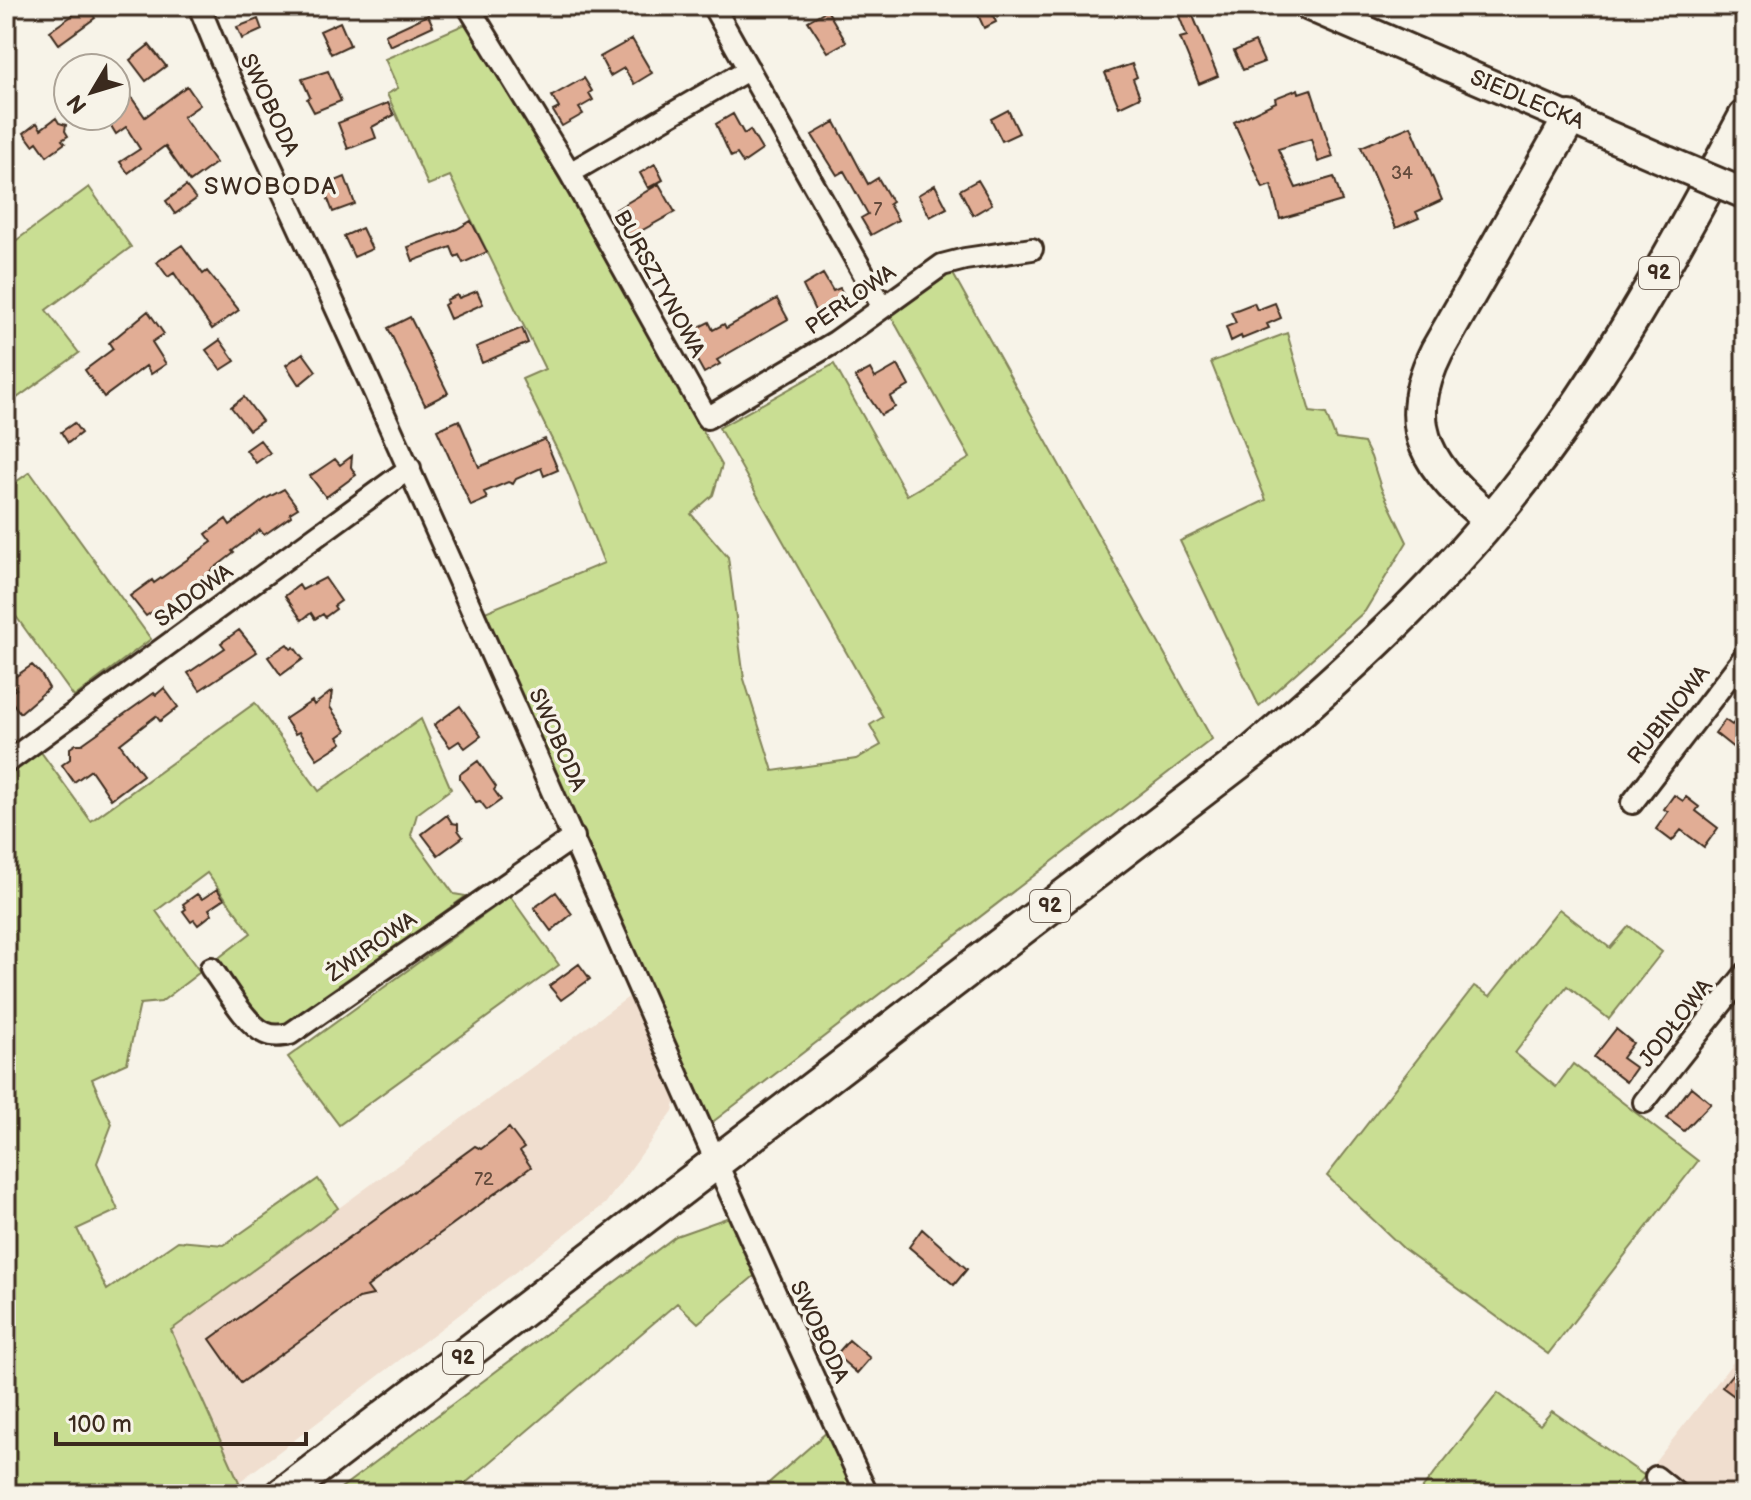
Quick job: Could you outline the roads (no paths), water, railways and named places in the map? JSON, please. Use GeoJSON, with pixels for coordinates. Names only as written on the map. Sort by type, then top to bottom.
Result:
{"type":"FeatureCollection","features":[{"type":"Feature","properties":{"kind":"main road","name":"SIEDLECKA"},"geometry":{"type":"LineString","coordinates":[[1309,6],[1745,194]]}},
{"type":"Feature","properties":{"kind":"main road","name":"92"},"geometry":{"type":"LineString","coordinates":[[283,1494],[1255,750],[1376,640],[1491,520],[1596,378],[1680,236],[1745,117]]}},
{"type":"Feature","properties":{"kind":"main road"},"geometry":{"type":"LineString","coordinates":[[1491,520],[1458,493],[1426,446],[1419,415],[1422,386],[1437,351],[1570,118]]}},
{"type":"Feature","properties":{"kind":"street","name":"SWOBODA"},"geometry":{"type":"LineString","coordinates":[[199,6],[410,468],[715,1163],[867,1494]]}},
{"type":"Feature","properties":{"kind":"street","name":"BURSZTYNOWA"},"geometry":{"type":"LineString","coordinates":[[468,6],[570,173],[707,418]]}},
{"type":"Feature","properties":{"kind":"street"},"geometry":{"type":"LineString","coordinates":[[713,6],[882,306]]}},
{"type":"Feature","properties":{"kind":"street"},"geometry":{"type":"LineString","coordinates":[[570,173],[749,69]]}},
{"type":"Feature","properties":{"kind":"street","name":"PERŁOWA"},"geometry":{"type":"LineString","coordinates":[[707,418],[835,342],[942,265],[1032,249]]}},
{"type":"Feature","properties":{"kind":"street","name":"SADOWA"},"geometry":{"type":"LineString","coordinates":[[6,763],[410,468]]}},
{"type":"Feature","properties":{"kind":"street","name":"RUBINOWA"},"geometry":{"type":"LineString","coordinates":[[1632,803],[1745,656]]}},
{"type":"Feature","properties":{"kind":"street","name":"ŻWIROWA"},"geometry":{"type":"LineString","coordinates":[[211,968],[255,1028],[266,1035],[278,1037],[290,1034],[574,837]]}},
{"type":"Feature","properties":{"kind":"street","name":"JODŁOWA"},"geometry":{"type":"LineString","coordinates":[[1644,1102],[1745,974]]}},
{"type":"Feature","properties":{"kind":"street"},"geometry":{"type":"LineString","coordinates":[[1656,1477],[1677,1494]]}},
{"type":"Feature","properties":{"kind":"district","name":"SWOBODA"},"geometry":{"type":"Point","coordinates":[271,186]}}]}
